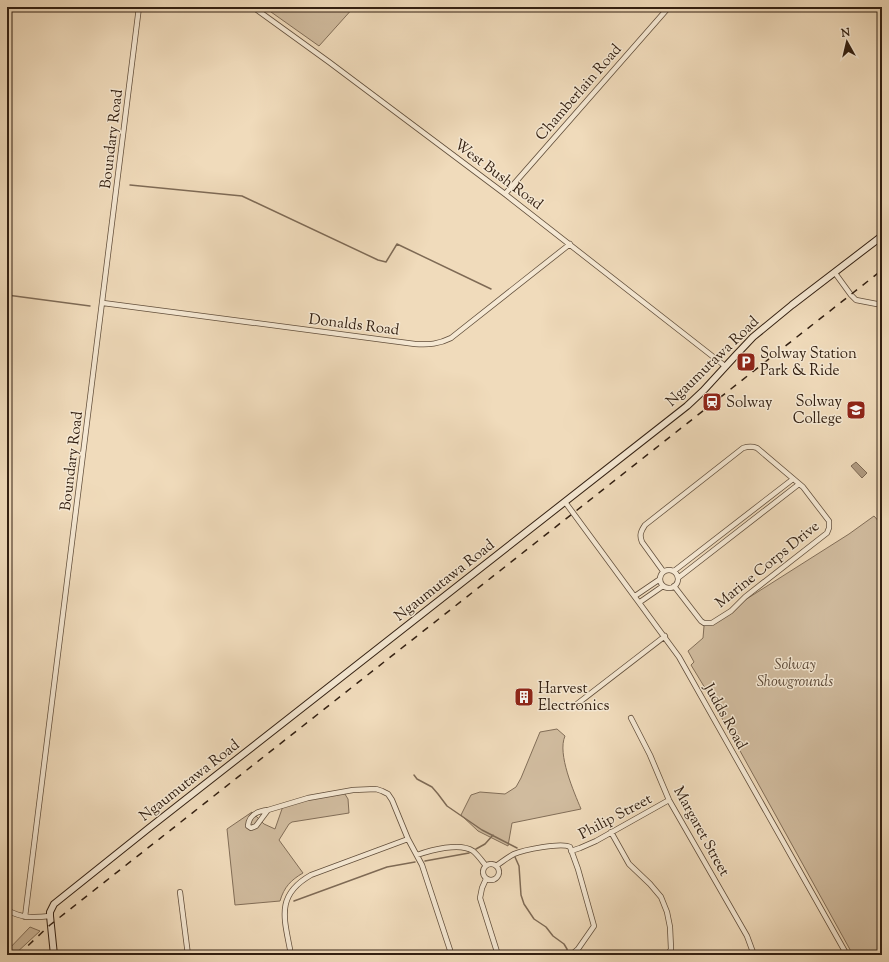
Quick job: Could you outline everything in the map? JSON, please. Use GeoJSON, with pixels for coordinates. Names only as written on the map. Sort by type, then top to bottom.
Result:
{"type":"FeatureCollection","features":[{"type":"Feature","properties":{"kind":"main road","name":"Ngaumutawa Road"},"geometry":{"type":"LineString","coordinates":[[50,916],[51,908],[54,904],[95,871],[687,406],[703,392],[725,366],[753,337],[882,236]]}},
{"type":"Feature","properties":{"kind":"main road"},"geometry":{"type":"LineString","coordinates":[[50,916],[54,955]]}},
{"type":"Feature","properties":{"kind":"street","name":"Boundary Road"},"geometry":{"type":"LineString","coordinates":[[25,917],[139,7]]}},
{"type":"Feature","properties":{"kind":"street","name":"West Bush Road"},"geometry":{"type":"LineString","coordinates":[[253,7],[335,66],[505,194],[725,366]]}},
{"type":"Feature","properties":{"kind":"street","name":"Chamberlain Road"},"geometry":{"type":"LineString","coordinates":[[505,194],[669,7]]}},
{"type":"Feature","properties":{"kind":"street","name":"Donalds Road"},"geometry":{"type":"LineString","coordinates":[[103,302],[429,345],[441,343],[451,338],[570,244]]}},
{"type":"Feature","properties":{"kind":"street"},"geometry":{"type":"LineString","coordinates":[[835,273],[856,300],[882,305]]}},
{"type":"Feature","properties":{"kind":"street","name":"Marine Corps Drive"},"geometry":{"type":"LineString","coordinates":[[663,571],[642,542],[642,530],[645,525],[743,448],[752,446],[757,448],[793,478],[808,493],[829,521],[827,533],[745,597],[731,611],[712,623],[704,623],[701,621],[674,586]]}},
{"type":"Feature","properties":{"kind":"street"},"geometry":{"type":"LineString","coordinates":[[793,478],[711,544],[674,571],[663,571],[660,575],[663,586],[668,588],[674,586],[678,581],[678,578],[799,484]]}},
{"type":"Feature","properties":{"kind":"street"},"geometry":{"type":"LineString","coordinates":[[772,496],[776,501]]}},
{"type":"Feature","properties":{"kind":"street","name":"Judds Road"},"geometry":{"type":"LineString","coordinates":[[565,502],[665,636],[686,669],[847,955]]}},
{"type":"Feature","properties":{"kind":"street"},"geometry":{"type":"LineString","coordinates":[[741,520],[746,526]]}},
{"type":"Feature","properties":{"kind":"street"},"geometry":{"type":"LineString","coordinates":[[711,544],[715,550]]}},
{"type":"Feature","properties":{"kind":"street"},"geometry":{"type":"LineString","coordinates":[[674,571],[678,578]]}},
{"type":"Feature","properties":{"kind":"street"},"geometry":{"type":"LineString","coordinates":[[635,596],[660,579]]}},
{"type":"Feature","properties":{"kind":"street"},"geometry":{"type":"LineString","coordinates":[[640,602],[663,586]]}},
{"type":"Feature","properties":{"kind":"street"},"geometry":{"type":"LineString","coordinates":[[573,707],[665,636]]}},
{"type":"Feature","properties":{"kind":"street","name":"Margaret Street"},"geometry":{"type":"LineString","coordinates":[[631,718],[650,755],[669,800],[747,936],[754,955]]}},
{"type":"Feature","properties":{"kind":"street"},"geometry":{"type":"LineString","coordinates":[[268,810],[256,826],[251,828],[248,826],[251,817],[259,811],[268,810],[324,794],[353,790],[376,789],[388,794],[428,880],[450,950]]}},
{"type":"Feature","properties":{"kind":"street","name":"Philip Street"},"geometry":{"type":"LineString","coordinates":[[571,851],[611,832],[669,800]]}},
{"type":"Feature","properties":{"kind":"street"},"geometry":{"type":"LineString","coordinates":[[611,832],[629,864],[650,884],[660,897],[667,912],[670,927],[671,949],[668,955]]}},
{"type":"Feature","properties":{"kind":"street"},"geometry":{"type":"LineString","coordinates":[[291,955],[284,912],[286,900],[299,882],[311,875],[408,839]]}},
{"type":"Feature","properties":{"kind":"street"},"geometry":{"type":"LineString","coordinates":[[496,866],[513,854],[528,850],[564,844],[570,847],[594,926],[578,949],[571,955]]}},
{"type":"Feature","properties":{"kind":"street"},"geometry":{"type":"LineString","coordinates":[[417,855],[432,850],[463,848],[472,851],[486,866]]}},
{"type":"Feature","properties":{"kind":"street"},"geometry":{"type":"LineString","coordinates":[[486,879],[491,881],[498,876],[499,871],[496,866],[491,864],[486,866],[483,872],[486,879],[480,898],[498,955]]}},
{"type":"Feature","properties":{"kind":"street"},"geometry":{"type":"LineString","coordinates":[[180,892],[188,955]]}},
{"type":"Feature","properties":{"kind":"street"},"geometry":{"type":"LineString","coordinates":[[7,910],[25,917],[50,916]]}},
{"type":"Feature","properties":{"kind":"green space"},"geometry":{"type":"Polygon","coordinates":[[[264,7],[354,7],[319,46],[264,7]]]}},
{"type":"Feature","properties":{"kind":"green space","name":"Solway Showgrounds"},"geometry":{"type":"Polygon","coordinates":[[[874,516],[882,525],[882,955],[853,955],[691,665],[694,662],[688,651],[703,638],[704,626],[849,534],[874,516]]]}},
{"type":"Feature","properties":{"kind":"green space"},"geometry":{"type":"Polygon","coordinates":[[[557,729],[565,736],[563,753],[567,773],[581,809],[512,823],[508,846],[478,831],[461,815],[471,795],[480,792],[505,794],[516,787],[540,732],[557,729]]]}},
{"type":"Feature","properties":{"kind":"green space"},"geometry":{"type":"Polygon","coordinates":[[[343,791],[348,799],[349,813],[292,822],[289,824],[279,840],[303,873],[288,884],[280,901],[235,905],[227,829],[252,812],[264,824],[275,829],[283,806],[313,796],[343,791]]]}},
{"type":"Feature","properties":{"kind":"green space"},"geometry":{"type":"Polygon","coordinates":[[[30,927],[40,931],[14,955],[7,955],[7,951],[30,927]]]}},
{"type":"Feature","properties":{"kind":"shaded area"},"geometry":{"type":"Polygon","coordinates":[[[856,462],[867,473],[862,478],[851,466],[856,462]]]}},
{"type":"Feature","properties":{"kind":"waterway"},"geometry":{"type":"LineString","coordinates":[[130,185],[242,196],[378,260],[386,262],[397,244],[491,289]]}},
{"type":"Feature","properties":{"kind":"waterway"},"geometry":{"type":"LineString","coordinates":[[7,295],[90,306]]}},
{"type":"Feature","properties":{"kind":"waterway"},"geometry":{"type":"LineString","coordinates":[[414,775],[417,779],[432,787],[447,806],[482,830],[517,848]]}},
{"type":"Feature","properties":{"kind":"waterway"},"geometry":{"type":"LineString","coordinates":[[476,849],[485,844],[493,835]]}},
{"type":"Feature","properties":{"kind":"waterway"},"geometry":{"type":"LineString","coordinates":[[425,861],[469,853]]}},
{"type":"Feature","properties":{"kind":"waterway"},"geometry":{"type":"LineString","coordinates":[[515,857],[519,866],[521,895],[524,904],[534,919],[546,927],[553,936],[564,944],[567,949],[567,954]]}},
{"type":"Feature","properties":{"kind":"waterway"},"geometry":{"type":"LineString","coordinates":[[294,901],[387,867],[415,862]]}},
{"type":"Feature","properties":{"kind":"railway"},"geometry":{"type":"LineString","coordinates":[[18,955],[50,925],[882,270]]}},
{"type":"Feature","properties":{"kind":"place","name":"Solway Station Park & Ride"},"geometry":{"type":"Point","coordinates":[746,362]}},
{"type":"Feature","properties":{"kind":"place","name":"Solway"},"geometry":{"type":"Point","coordinates":[712,402]}},
{"type":"Feature","properties":{"kind":"place","name":"Solway College"},"geometry":{"type":"Point","coordinates":[856,410]}},
{"type":"Feature","properties":{"kind":"place","name":"Harvest Electronics"},"geometry":{"type":"Point","coordinates":[524,697]}}]}
